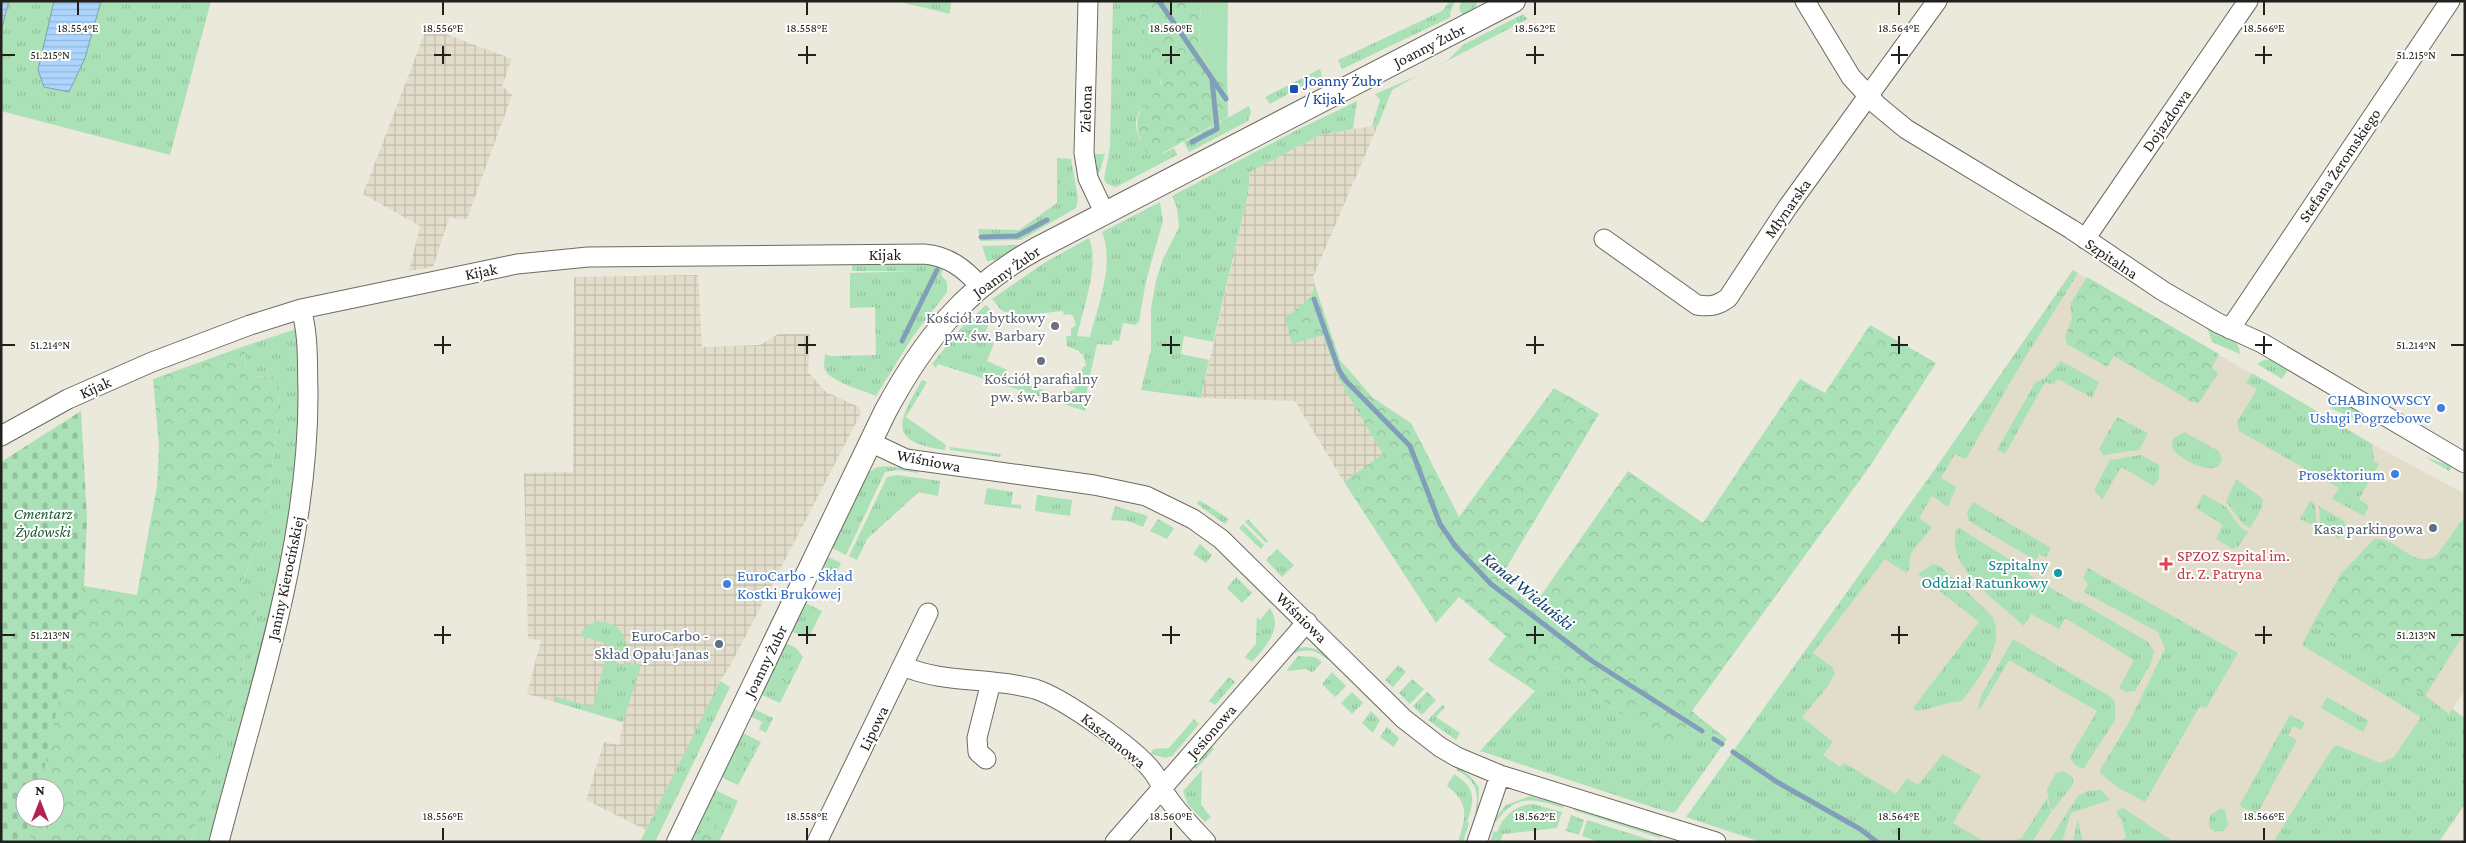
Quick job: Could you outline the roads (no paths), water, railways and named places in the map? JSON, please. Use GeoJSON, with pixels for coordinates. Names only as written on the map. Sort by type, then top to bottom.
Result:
{"type":"FeatureCollection","features":[{"type":"Feature","properties":{"kind":"street","name":"Zielona"},"geometry":{"type":"LineString","coordinates":[[1088,1],[1084,153],[1088,178],[1104,212]]}},
{"type":"Feature","properties":{"kind":"street","name":"Szpitalna"},"geometry":{"type":"LineString","coordinates":[[1805,1],[1839,60],[1867,95],[1906,129],[2085,239],[2136,275],[2230,329],[2281,354],[2465,463]]}},
{"type":"Feature","properties":{"kind":"street","name":"Młynarska"},"geometry":{"type":"LineString","coordinates":[[1604,239],[1697,306],[1710,307],[1718,305],[1728,298],[1783,214],[1867,95],[1938,1]]}},
{"type":"Feature","properties":{"kind":"street","name":"Dojazdowa"},"geometry":{"type":"LineString","coordinates":[[2085,239],[2248,1]]}},
{"type":"Feature","properties":{"kind":"street","name":"Stefana Żeromskiego"},"geometry":{"type":"LineString","coordinates":[[2230,329],[2450,1]]}},
{"type":"Feature","properties":{"kind":"street","name":"Joanny Żubr"},"geometry":{"type":"LineString","coordinates":[[678,842],[870,442],[899,386],[919,353],[946,319],[980,286],[1028,253],[1503,4]]}},
{"type":"Feature","properties":{"kind":"street","name":"Kijak"},"geometry":{"type":"LineString","coordinates":[[1,436],[68,398],[152,362],[250,325],[302,309],[517,264],[588,257],[924,254],[953,262],[965,270],[980,286]]}},
{"type":"Feature","properties":{"kind":"street","name":"Janiny Kierocińskiej"},"geometry":{"type":"LineString","coordinates":[[219,842],[282,601],[297,524],[308,411],[307,337],[302,309]]}},
{"type":"Feature","properties":{"kind":"street","name":"Wiśniowa"},"geometry":{"type":"LineString","coordinates":[[870,442],[906,459],[1094,485],[1146,496],[1193,519],[1221,539],[1382,697],[1422,734],[1457,758],[1500,776],[1716,842]]}},
{"type":"Feature","properties":{"kind":"street","name":"Lipowa"},"geometry":{"type":"LineString","coordinates":[[817,842],[904,666],[928,613]]}},
{"type":"Feature","properties":{"kind":"street","name":"Jesionowa"},"geometry":{"type":"LineString","coordinates":[[1115,842],[1307,622]]}},
{"type":"Feature","properties":{"kind":"street","name":"Kasztanowa"},"geometry":{"type":"LineString","coordinates":[[904,666],[924,673],[1035,689],[1076,710],[1143,762],[1175,808],[1206,842]]}},
{"type":"Feature","properties":{"kind":"street"},"geometry":{"type":"LineString","coordinates":[[986,759],[978,752],[976,738],[992,682]]}},
{"type":"Feature","properties":{"kind":"street"},"geometry":{"type":"LineString","coordinates":[[1477,842],[1500,776]]}},
{"type":"Feature","properties":{"kind":"water"},"geometry":{"type":"Polygon","coordinates":[[[1,1],[9,1],[1,31],[1,1]]]}},
{"type":"Feature","properties":{"kind":"water"},"geometry":{"type":"Polygon","coordinates":[[[54,1],[101,1],[85,58],[69,92],[44,87],[38,70],[54,1]]]}},
{"type":"Feature","properties":{"kind":"waterway","name":"Kanał Wieluński"},"geometry":{"type":"LineString","coordinates":[[1159,1],[1226,99]]}},
{"type":"Feature","properties":{"kind":"waterway"},"geometry":{"type":"LineString","coordinates":[[1192,142],[1217,129],[1212,80]]}},
{"type":"Feature","properties":{"kind":"waterway"},"geometry":{"type":"LineString","coordinates":[[981,237],[1017,236],[1047,220]]}},
{"type":"Feature","properties":{"kind":"waterway"},"geometry":{"type":"LineString","coordinates":[[902,341],[937,270]]}},
{"type":"Feature","properties":{"kind":"waterway","name":"Kanał Wieluński"},"geometry":{"type":"LineString","coordinates":[[1314,299],[1339,370],[1345,380],[1410,446],[1440,524],[1456,547],[1491,584],[1592,661],[1702,731]]}},
{"type":"Feature","properties":{"kind":"waterway","name":"Kanał Wieluński"},"geometry":{"type":"LineString","coordinates":[[1714,739],[1722,744]]}},
{"type":"Feature","properties":{"kind":"waterway","name":"Kanał Wieluński"},"geometry":{"type":"LineString","coordinates":[[1733,752],[1777,782],[1860,829],[1877,842]]}},
{"type":"Feature","properties":{"kind":"place","name":"Joanny Żubr / Kijak"},"geometry":{"type":"Point","coordinates":[1294,89]}},
{"type":"Feature","properties":{"kind":"place","name":"Kościół zabytkowy pw. św. Barbary"},"geometry":{"type":"Point","coordinates":[1055,326]}},
{"type":"Feature","properties":{"kind":"place","name":"Kościół parafialny pw. św. Barbary"},"geometry":{"type":"Point","coordinates":[1041,361]}},
{"type":"Feature","properties":{"kind":"place","name":"CHABINOWSCY Usługi Pogrzebowe"},"geometry":{"type":"Point","coordinates":[2441,408]}},
{"type":"Feature","properties":{"kind":"place","name":"Prosektorium"},"geometry":{"type":"Point","coordinates":[2395,474]}},
{"type":"Feature","properties":{"kind":"place","name":"Kasa parkingowa"},"geometry":{"type":"Point","coordinates":[2433,528]}},
{"type":"Feature","properties":{"kind":"place","name":"SPZOZ Szpital im. dr. Z. Patryna"},"geometry":{"type":"Point","coordinates":[2166,564]}},
{"type":"Feature","properties":{"kind":"place","name":"Szpitalny Oddział Ratunkowy"},"geometry":{"type":"Point","coordinates":[2058,573]}},
{"type":"Feature","properties":{"kind":"place","name":"EuroCarbo - Skład Kostki Brukowej"},"geometry":{"type":"Point","coordinates":[727,584]}},
{"type":"Feature","properties":{"kind":"place","name":"EuroCarbo - Skład Opału Janas"},"geometry":{"type":"Point","coordinates":[719,644]}},
{"type":"Feature","properties":{"kind":"park label","name":"Cmentarz Żydowski"},"geometry":{"type":"Point","coordinates":[43,522]}}]}
